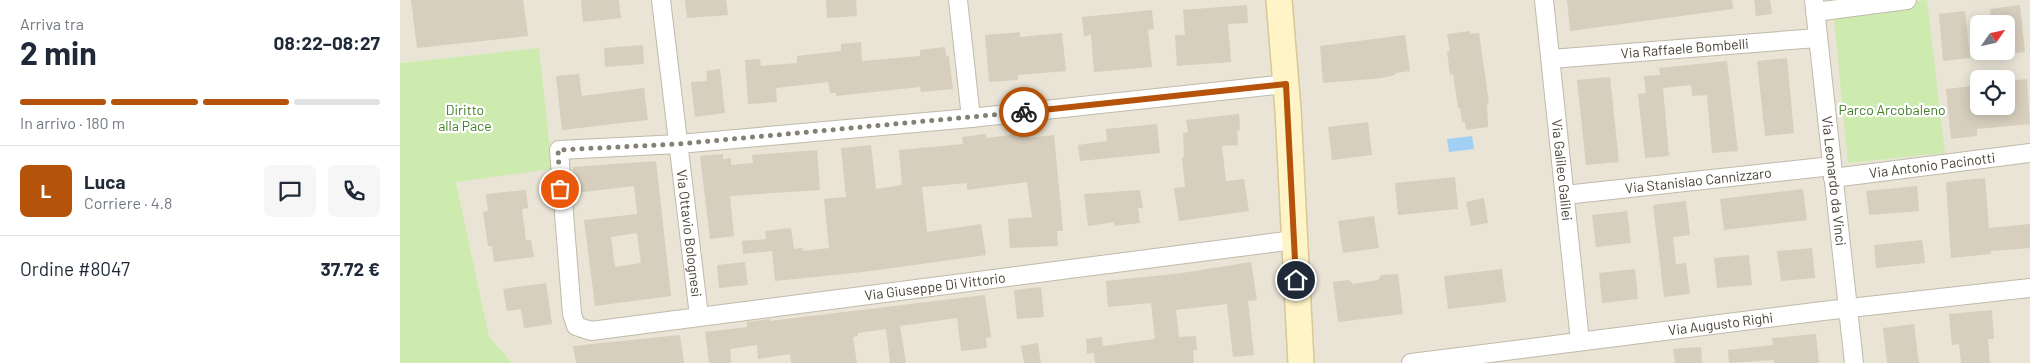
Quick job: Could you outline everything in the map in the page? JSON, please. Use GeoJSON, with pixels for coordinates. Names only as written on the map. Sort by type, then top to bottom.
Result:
{"type":"FeatureCollection","features":[{"type":"Feature","properties":{"kind":"street","name":"Via Ottavio Bolognesi"},"geometry":{"type":"LineString","coordinates":[[661,0],[699,316]]}},
{"type":"Feature","properties":{"kind":"street"},"geometry":{"type":"LineString","coordinates":[[958,0],[971,118]]}},
{"type":"Feature","properties":{"kind":"street"},"geometry":{"type":"LineString","coordinates":[[1279,0],[1286,84],[1301,363]]}},
{"type":"Feature","properties":{"kind":"street","name":"Via Galileo Galilei"},"geometry":{"type":"LineString","coordinates":[[1544,0],[1580,341]]}},
{"type":"Feature","properties":{"kind":"street"},"geometry":{"type":"LineString","coordinates":[[1814,6],[1906,0]]}},
{"type":"Feature","properties":{"kind":"street","name":"Via Leonardo da Vinci"},"geometry":{"type":"LineString","coordinates":[[1814,6],[1854,363]]}},
{"type":"Feature","properties":{"kind":"street","name":"Via Raffaele Bombelli"},"geometry":{"type":"LineString","coordinates":[[1550,59],[1818,38]]}},
{"type":"Feature","properties":{"kind":"street"},"geometry":{"type":"LineString","coordinates":[[678,144],[971,118],[1286,84]]}},
{"type":"Feature","properties":{"kind":"street","name":"Via Giuseppe Di Vittorio"},"geometry":{"type":"LineString","coordinates":[[678,144],[558,150],[571,304],[576,326],[592,331],[1294,240]]}},
{"type":"Feature","properties":{"kind":"street","name":"Via Antonio Pacinotti"},"geometry":{"type":"LineString","coordinates":[[1832,172],[2030,153]]}},
{"type":"Feature","properties":{"kind":"street","name":"Via Stanislao Cannizzaro"},"geometry":{"type":"LineString","coordinates":[[1565,195],[1832,172]]}},
{"type":"Feature","properties":{"kind":"street","name":"Via Augusto Righi"},"geometry":{"type":"LineString","coordinates":[[1411,363],[1848,308],[2030,288]]}},
{"type":"Feature","properties":{"kind":"shaded area"},"geometry":{"type":"Polygon","coordinates":[[[400,0],[2030,0],[2030,363],[512,363],[489,336],[456,182],[539,49],[400,63],[400,0]]]}},
{"type":"Feature","properties":{"kind":"green space","name":"Parco Arcobaleno"},"geometry":{"type":"Polygon","coordinates":[[[1927,0],[1945,153],[1848,163],[1833,9],[1927,0]]]}},
{"type":"Feature","properties":{"kind":"green space","name":"Diritto alla Pace"},"geometry":{"type":"Polygon","coordinates":[[[539,48],[552,169],[456,182],[489,336],[512,363],[400,363],[400,63],[539,48]]]}},
{"type":"Feature","properties":{"kind":"water"},"geometry":{"type":"Polygon","coordinates":[[[1472,136],[1474,149],[1449,152],[1447,139],[1472,136]]]}},
{"type":"Feature","properties":{"kind":"building"},"geometry":{"type":"Polygon","coordinates":[[[411,0],[523,0],[528,36],[417,48],[411,0]]]}},
{"type":"Feature","properties":{"kind":"building"},"geometry":{"type":"Polygon","coordinates":[[[581,0],[619,0],[621,18],[583,22],[581,0]]]}},
{"type":"Feature","properties":{"kind":"building"},"geometry":{"type":"Polygon","coordinates":[[[685,0],[726,0],[728,15],[687,18],[685,0]]]}},
{"type":"Feature","properties":{"kind":"building"},"geometry":{"type":"Polygon","coordinates":[[[826,0],[856,0],[857,16],[827,18],[826,0]]]}},
{"type":"Feature","properties":{"kind":"building"},"geometry":{"type":"Polygon","coordinates":[[[1567,0],[1732,0],[1733,9],[1570,31],[1567,0]]]}},
{"type":"Feature","properties":{"kind":"building"},"geometry":{"type":"Polygon","coordinates":[[[1754,0],[1770,0],[1772,14],[1756,16],[1754,0]]]}},
{"type":"Feature","properties":{"kind":"building"},"geometry":{"type":"Polygon","coordinates":[[[1247,5],[1248,23],[1228,24],[1231,62],[1177,66],[1175,35],[1185,35],[1183,10],[1247,5]]]}},
{"type":"Feature","properties":{"kind":"building"},"geometry":{"type":"Polygon","coordinates":[[[2020,5],[2025,52],[2015,53],[2015,15],[1991,15],[1990,9],[2020,5]]]}},
{"type":"Feature","properties":{"kind":"building"},"geometry":{"type":"Polygon","coordinates":[[[1152,10],[1154,29],[1148,30],[1152,67],[1094,72],[1091,35],[1084,36],[1082,17],[1152,10]]]}},
{"type":"Feature","properties":{"kind":"building"},"geometry":{"type":"Polygon","coordinates":[[[1965,11],[1970,58],[1943,61],[1939,14],[1965,11]]]}},
{"type":"Feature","properties":{"kind":"building"},"geometry":{"type":"Polygon","coordinates":[[[1470,31],[1470,34],[1479,33],[1489,103],[1487,103],[1488,127],[1466,130],[1465,122],[1462,122],[1460,108],[1458,108],[1453,74],[1450,75],[1447,51],[1450,51],[1447,34],[1470,31]]]}},
{"type":"Feature","properties":{"kind":"building"},"geometry":{"type":"Polygon","coordinates":[[[1020,32],[1020,37],[1062,33],[1066,71],[1018,75],[1018,80],[989,82],[985,35],[1020,32]]]}},
{"type":"Feature","properties":{"kind":"building"},"geometry":{"type":"Polygon","coordinates":[[[1405,35],[1410,71],[1395,73],[1395,75],[1382,78],[1323,83],[1320,46],[1405,35]]]}},
{"type":"Feature","properties":{"kind":"building"},"geometry":{"type":"Polygon","coordinates":[[[861,42],[862,61],[920,56],[920,50],[945,47],[946,56],[949,56],[953,89],[921,92],[920,87],[836,96],[836,93],[830,93],[828,82],[776,88],[777,102],[748,104],[745,60],[760,59],[761,66],[797,63],[797,56],[841,51],[841,44],[861,42]]]}},
{"type":"Feature","properties":{"kind":"building"},"geometry":{"type":"Polygon","coordinates":[[[643,45],[644,64],[605,67],[604,48],[643,45]]]}},
{"type":"Feature","properties":{"kind":"building"},"geometry":{"type":"Polygon","coordinates":[[[1787,58],[1794,133],[1765,136],[1757,61],[1787,58]]]}},
{"type":"Feature","properties":{"kind":"building"},"geometry":{"type":"Polygon","coordinates":[[[1727,61],[1738,151],[1712,153],[1707,95],[1692,96],[1691,85],[1663,88],[1669,156],[1645,158],[1638,94],[1646,93],[1644,76],[1660,75],[1659,68],[1727,61]]]}},
{"type":"Feature","properties":{"kind":"building"},"geometry":{"type":"Polygon","coordinates":[[[720,69],[725,113],[695,117],[691,82],[707,81],[706,71],[720,69]]]}},
{"type":"Feature","properties":{"kind":"building"},"geometry":{"type":"Polygon","coordinates":[[[579,74],[582,96],[644,88],[648,120],[562,130],[556,76],[579,74]]]}},
{"type":"Feature","properties":{"kind":"building"},"geometry":{"type":"Polygon","coordinates":[[[1610,77],[1619,162],[1586,165],[1577,80],[1610,77]]]}},
{"type":"Feature","properties":{"kind":"building"},"geometry":{"type":"Polygon","coordinates":[[[2027,79],[2030,124],[1977,129],[1977,136],[1951,139],[1946,89],[1970,86],[1970,115],[2015,115],[2015,80],[2027,79]]]}},
{"type":"Feature","properties":{"kind":"building"},"geometry":{"type":"Polygon","coordinates":[[[1239,114],[1240,130],[1237,131],[1238,145],[1222,146],[1226,181],[1244,179],[1249,211],[1179,221],[1174,188],[1185,187],[1182,157],[1184,157],[1183,133],[1188,132],[1186,120],[1239,114]]]}},
{"type":"Feature","properties":{"kind":"building"},"geometry":{"type":"Polygon","coordinates":[[[1368,122],[1372,155],[1332,160],[1328,127],[1368,122]]]}},
{"type":"Feature","properties":{"kind":"building"},"geometry":{"type":"Polygon","coordinates":[[[1157,124],[1160,153],[1080,161],[1078,145],[1107,141],[1106,129],[1157,124]]]}},
{"type":"Feature","properties":{"kind":"building"},"geometry":{"type":"Polygon","coordinates":[[[1027,133],[1028,138],[1054,135],[1063,231],[1057,231],[1058,246],[1010,248],[1008,219],[1032,217],[1027,182],[967,190],[967,183],[922,187],[927,232],[981,224],[986,255],[863,272],[775,281],[772,251],[743,254],[742,241],[766,239],[765,231],[791,228],[794,249],[803,248],[803,251],[829,248],[824,199],[846,197],[841,148],[871,145],[876,189],[902,185],[899,150],[963,144],[962,137],[986,134],[986,138],[1027,133]]]}},
{"type":"Feature","properties":{"kind":"building"},"geometry":{"type":"Polygon","coordinates":[[[817,150],[820,190],[730,196],[734,236],[710,239],[700,156],[723,154],[723,159],[731,158],[731,165],[753,163],[752,155],[817,150]]]}},
{"type":"Feature","properties":{"kind":"building"},"geometry":{"type":"Polygon","coordinates":[[[656,161],[671,296],[595,306],[584,220],[637,214],[634,186],[575,193],[573,167],[656,161]],[[637,233],[611,237],[615,267],[641,263],[637,233]]]}},
{"type":"Feature","properties":{"kind":"building"},"geometry":{"type":"Polygon","coordinates":[[[1455,177],[1458,209],[1398,215],[1395,183],[1455,177]]]}},
{"type":"Feature","properties":{"kind":"building"},"geometry":{"type":"Polygon","coordinates":[[[1985,178],[1989,228],[2030,224],[2030,248],[1991,251],[1991,254],[1951,258],[1946,182],[1985,178]]]}},
{"type":"Feature","properties":{"kind":"building"},"geometry":{"type":"Polygon","coordinates":[[[1917,186],[1919,211],[1869,215],[1866,191],[1917,186]]]}},
{"type":"Feature","properties":{"kind":"building"},"geometry":{"type":"Polygon","coordinates":[[[1803,189],[1807,220],[1724,230],[1720,199],[1803,189]]]}},
{"type":"Feature","properties":{"kind":"building"},"geometry":{"type":"Polygon","coordinates":[[[526,190],[528,208],[522,209],[526,240],[531,240],[534,257],[494,262],[492,246],[488,246],[483,212],[488,211],[486,194],[526,190]]]}},
{"type":"Feature","properties":{"kind":"building"},"geometry":{"type":"Polygon","coordinates":[[[1140,190],[1143,208],[1138,208],[1140,223],[1114,226],[1114,222],[1088,226],[1084,194],[1140,190]]]}},
{"type":"Feature","properties":{"kind":"building"},"geometry":{"type":"Polygon","coordinates":[[[1484,198],[1488,223],[1471,226],[1466,202],[1484,198]]]}},
{"type":"Feature","properties":{"kind":"building"},"geometry":{"type":"Polygon","coordinates":[[[1686,201],[1690,235],[1673,237],[1676,264],[1686,263],[1690,294],[1664,297],[1653,205],[1686,201]]]}},
{"type":"Feature","properties":{"kind":"building"},"geometry":{"type":"Polygon","coordinates":[[[1627,211],[1631,243],[1596,247],[1592,215],[1627,211]]]}},
{"type":"Feature","properties":{"kind":"building"},"geometry":{"type":"Polygon","coordinates":[[[1374,216],[1379,248],[1343,253],[1338,221],[1374,216]]]}},
{"type":"Feature","properties":{"kind":"building"},"geometry":{"type":"Polygon","coordinates":[[[1922,240],[1925,263],[1876,268],[1874,245],[1922,240]]]}},
{"type":"Feature","properties":{"kind":"building"},"geometry":{"type":"Polygon","coordinates":[[[1812,248],[1815,278],[1781,281],[1777,251],[1812,248]]]}},
{"type":"Feature","properties":{"kind":"building"},"geometry":{"type":"Polygon","coordinates":[[[1749,255],[1752,285],[1717,288],[1714,258],[1749,255]]]}},
{"type":"Feature","properties":{"kind":"building"},"geometry":{"type":"Polygon","coordinates":[[[745,262],[748,285],[719,288],[717,265],[745,262]]]}},
{"type":"Feature","properties":{"kind":"building"},"geometry":{"type":"Polygon","coordinates":[[[1251,262],[1257,300],[1248,301],[1254,355],[1233,357],[1227,304],[1176,310],[1179,337],[1196,336],[1197,350],[1193,350],[1194,363],[1095,363],[1094,353],[1087,354],[1086,339],[1102,337],[1103,346],[1155,339],[1151,303],[1108,307],[1106,281],[1182,273],[1251,262]]]}},
{"type":"Feature","properties":{"kind":"building"},"geometry":{"type":"Polygon","coordinates":[[[1502,269],[1506,302],[1448,309],[1444,276],[1502,269]]]}},
{"type":"Feature","properties":{"kind":"building"},"geometry":{"type":"Polygon","coordinates":[[[1635,269],[1638,299],[1602,303],[1599,273],[1635,269]]]}},
{"type":"Feature","properties":{"kind":"building"},"geometry":{"type":"Polygon","coordinates":[[[1398,274],[1403,314],[1338,322],[1333,282],[1349,280],[1353,284],[1378,280],[1381,275],[1398,274]]]}},
{"type":"Feature","properties":{"kind":"building"},"geometry":{"type":"Polygon","coordinates":[[[546,283],[552,324],[524,328],[521,309],[507,311],[503,289],[546,283]]]}},
{"type":"Feature","properties":{"kind":"building"},"geometry":{"type":"Polygon","coordinates":[[[1041,287],[1044,317],[1017,319],[1014,290],[1041,287]]]}},
{"type":"Feature","properties":{"kind":"building"},"geometry":{"type":"Polygon","coordinates":[[[985,295],[991,337],[986,338],[987,348],[961,351],[957,318],[900,326],[906,363],[890,363],[886,329],[858,333],[858,336],[853,337],[857,363],[791,363],[790,354],[758,359],[757,345],[730,349],[731,363],[709,363],[705,332],[747,327],[747,322],[770,319],[770,321],[985,295]]]}},
{"type":"Feature","properties":{"kind":"building"},"geometry":{"type":"Polygon","coordinates":[[[1992,310],[1994,339],[1988,339],[1990,363],[1961,363],[1959,344],[1952,345],[1949,314],[1992,310]]]}},
{"type":"Feature","properties":{"kind":"building"},"geometry":{"type":"Polygon","coordinates":[[[1914,324],[1919,363],[1887,363],[1883,328],[1914,324]]]}},
{"type":"Feature","properties":{"kind":"building"},"geometry":{"type":"Polygon","coordinates":[[[1816,334],[1819,363],[1774,363],[1774,360],[1729,363],[1728,350],[1773,345],[1772,338],[1816,334]]]}},
{"type":"Feature","properties":{"kind":"building"},"geometry":{"type":"Polygon","coordinates":[[[680,335],[684,363],[576,363],[573,346],[680,335]]]}},
{"type":"Feature","properties":{"kind":"building"},"geometry":{"type":"Polygon","coordinates":[[[1038,343],[1041,363],[1024,363],[1021,346],[1038,343]]]}},
{"type":"Feature","properties":{"kind":"building"},"geometry":{"type":"Polygon","coordinates":[[[1701,347],[1702,363],[1675,363],[1673,349],[1701,347]]]}},
{"type":"Feature","properties":{"kind":"way so far"},"geometry":{"type":"LineString","coordinates":[[560,189],[558,150],[678,144],[1024,112]]}},
{"type":"Feature","properties":{"kind":"route"},"geometry":{"type":"LineString","coordinates":[[1024,112],[1286,84],[1296,280]]}}]}
